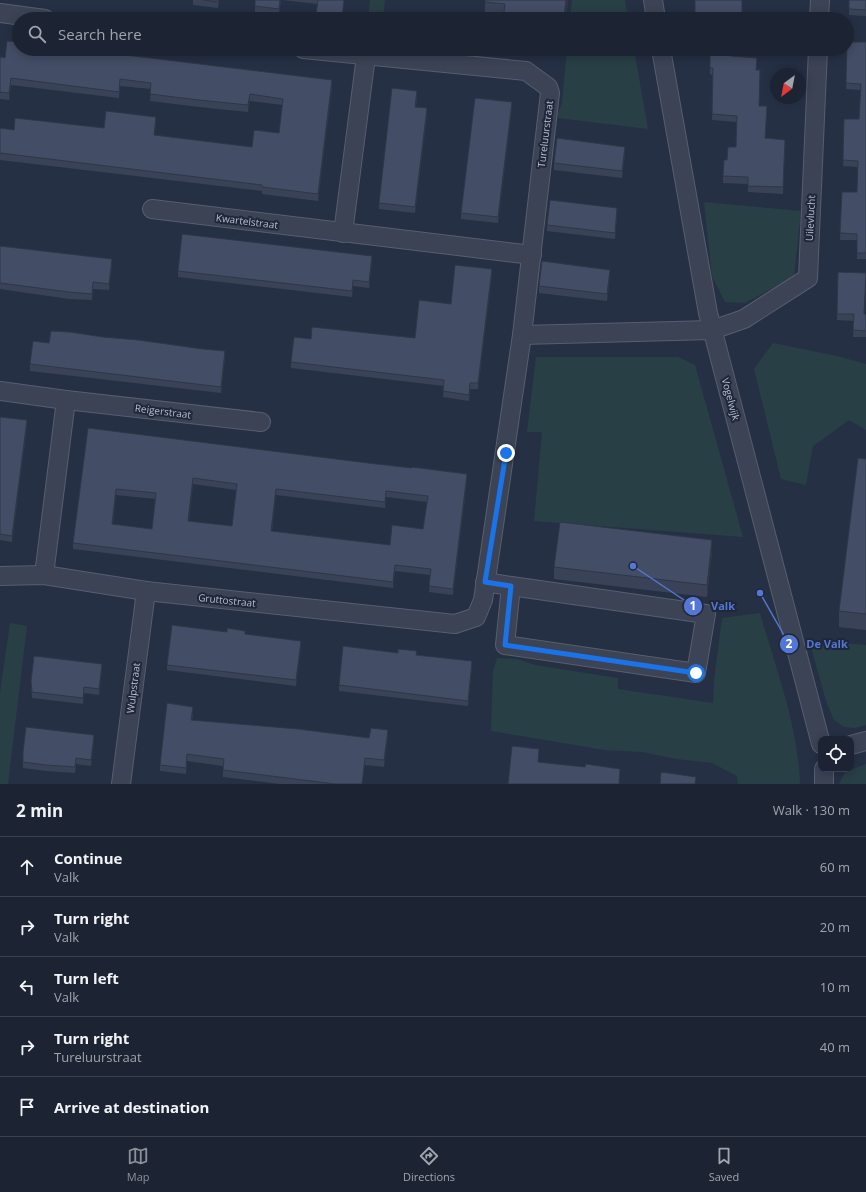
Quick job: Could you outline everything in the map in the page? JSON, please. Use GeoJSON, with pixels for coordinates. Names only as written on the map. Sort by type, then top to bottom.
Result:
{"type":"FeatureCollection","features":[{"type":"Feature","properties":{"kind":"street"},"geometry":{"type":"LineString","coordinates":[[653,0],[655,12]]}},
{"type":"Feature","properties":{"kind":"street"},"geometry":{"type":"LineString","coordinates":[[819,12],[820,0]]}},
{"type":"Feature","properties":{"kind":"street"},"geometry":{"type":"LineString","coordinates":[[0,13],[12,15]]}},
{"type":"Feature","properties":{"kind":"street"},"geometry":{"type":"LineString","coordinates":[[343,233],[366,56]]}},
{"type":"Feature","properties":{"kind":"street","name":"Tureluurstraat"},"geometry":{"type":"LineString","coordinates":[[366,56],[526,71],[548,87],[550,93],[522,335],[506,453],[483,600],[476,617],[455,624]]}},
{"type":"Feature","properties":{"kind":"street","name":"Vogelwijk"},"geometry":{"type":"LineString","coordinates":[[662,56],[708,313],[819,736]]}},
{"type":"Feature","properties":{"kind":"street","name":"Uilevlucht"},"geometry":{"type":"LineString","coordinates":[[712,330],[744,319],[808,278],[818,56]]}},
{"type":"Feature","properties":{"kind":"street","name":"Kwartelstraat"},"geometry":{"type":"LineString","coordinates":[[152,209],[532,255]]}},
{"type":"Feature","properties":{"kind":"street"},"geometry":{"type":"LineString","coordinates":[[522,335],[712,330]]}},
{"type":"Feature","properties":{"kind":"street","name":"Reigerstraat"},"geometry":{"type":"LineString","coordinates":[[0,391],[261,422]]}},
{"type":"Feature","properties":{"kind":"street"},"geometry":{"type":"LineString","coordinates":[[44,575],[66,400]]}},
{"type":"Feature","properties":{"kind":"street","name":"Gruttostraat"},"geometry":{"type":"LineString","coordinates":[[0,576],[44,575],[146,591],[455,624]]}},
{"type":"Feature","properties":{"kind":"street"},"geometry":{"type":"LineString","coordinates":[[485,582],[706,614],[696,673],[505,645],[511,586]]}},
{"type":"Feature","properties":{"kind":"street","name":"Wulpstraat"},"geometry":{"type":"LineString","coordinates":[[121,784],[146,591]]}},
{"type":"Feature","properties":{"kind":"street"},"geometry":{"type":"LineString","coordinates":[[854,744],[866,741]]}},
{"type":"Feature","properties":{"kind":"street"},"geometry":{"type":"LineString","coordinates":[[824,772],[824,784]]}},
{"type":"Feature","properties":{"kind":"shaded area"},"geometry":{"type":"Polygon","coordinates":[[[370,0],[385,0],[384,12],[369,12],[370,0]]]}},
{"type":"Feature","properties":{"kind":"shaded area"},"geometry":{"type":"Polygon","coordinates":[[[572,0],[625,0],[627,12],[571,12],[572,0]]]}},
{"type":"Feature","properties":{"kind":"shaded area"},"geometry":{"type":"Polygon","coordinates":[[[566,56],[635,56],[648,129],[558,118],[558,113],[562,103],[566,56]]]}},
{"type":"Feature","properties":{"kind":"shaded area"},"geometry":{"type":"Polygon","coordinates":[[[704,202],[801,211],[794,277],[745,303],[725,302],[712,276],[704,202]]]}},
{"type":"Feature","properties":{"kind":"shaded area"},"geometry":{"type":"Polygon","coordinates":[[[773,343],[837,356],[866,364],[866,430],[849,420],[813,446],[806,485],[781,479],[754,369],[773,343]]]}},
{"type":"Feature","properties":{"kind":"shaded area"},"geometry":{"type":"Polygon","coordinates":[[[536,357],[678,357],[695,365],[743,537],[534,521],[542,432],[527,432],[536,357]]]}},
{"type":"Feature","properties":{"kind":"shaded area"},"geometry":{"type":"Polygon","coordinates":[[[760,613],[791,719],[800,784],[738,784],[737,776],[712,763],[677,759],[642,752],[604,750],[491,731],[493,671],[497,658],[517,659],[535,665],[618,678],[618,689],[713,703],[714,680],[722,618],[760,613]]]}},
{"type":"Feature","properties":{"kind":"shaded area"},"geometry":{"type":"Polygon","coordinates":[[[10,623],[27,626],[8,784],[0,784],[0,693],[10,623]]]}},
{"type":"Feature","properties":{"kind":"shaded area"},"geometry":{"type":"Polygon","coordinates":[[[809,640],[866,645],[866,725],[855,728],[844,727],[834,720],[826,701],[809,640]]]}},
{"type":"Feature","properties":{"kind":"shaded area"},"geometry":{"type":"Polygon","coordinates":[[[866,764],[866,784],[839,784],[845,772],[854,772],[854,769],[866,764]]]}},
{"type":"Feature","properties":{"kind":"building"},"geometry":{"type":"Polygon","coordinates":[[[203,0],[219,0],[218,2],[203,0]]]}},
{"type":"Feature","properties":{"kind":"building"},"geometry":{"type":"Polygon","coordinates":[[[255,0],[280,0],[279,9],[255,6],[255,0]]]}},
{"type":"Feature","properties":{"kind":"building"},"geometry":{"type":"Polygon","coordinates":[[[318,0],[344,0],[343,12],[316,12],[318,0]]]}},
{"type":"Feature","properties":{"kind":"building"},"geometry":{"type":"Polygon","coordinates":[[[485,0],[566,0],[565,12],[504,12],[505,4],[485,2],[485,0]]]}},
{"type":"Feature","properties":{"kind":"building"},"geometry":{"type":"Polygon","coordinates":[[[695,0],[742,0],[742,12],[695,12],[695,0]]]}},
{"type":"Feature","properties":{"kind":"building"},"geometry":{"type":"Polygon","coordinates":[[[849,0],[866,0],[866,10],[849,9],[849,0]]]}},
{"type":"Feature","properties":{"kind":"building"},"geometry":{"type":"Polygon","coordinates":[[[7,41],[12,41],[12,56],[134,56],[332,80],[318,194],[262,187],[262,185],[0,153],[0,128],[14,130],[15,118],[104,128],[106,111],[156,117],[154,135],[252,147],[254,130],[279,133],[283,99],[250,94],[248,105],[150,94],[151,83],[120,79],[119,92],[11,78],[9,93],[0,92],[0,57],[5,58],[7,41]]]}},
{"type":"Feature","properties":{"kind":"building"},"geometry":{"type":"Polygon","coordinates":[[[854,42],[866,42],[866,253],[857,253],[857,234],[840,233],[842,192],[857,192],[858,161],[843,160],[844,119],[859,119],[861,84],[846,83],[847,56],[854,56],[854,42]]]}},
{"type":"Feature","properties":{"kind":"building"},"geometry":{"type":"Polygon","coordinates":[[[710,56],[757,58],[756,70],[760,70],[759,106],[767,106],[765,138],[785,140],[783,187],[748,186],[748,177],[723,176],[724,160],[727,160],[728,147],[736,147],[737,116],[712,114],[713,68],[710,68],[710,56]]]}},
{"type":"Feature","properties":{"kind":"building"},"geometry":{"type":"Polygon","coordinates":[[[392,88],[417,91],[415,107],[427,108],[415,207],[379,203],[392,88]]]}},
{"type":"Feature","properties":{"kind":"building"},"geometry":{"type":"Polygon","coordinates":[[[475,98],[512,102],[498,217],[461,213],[475,98]]]}},
{"type":"Feature","properties":{"kind":"building"},"geometry":{"type":"Polygon","coordinates":[[[557,138],[625,147],[622,171],[554,163],[557,138]]]}},
{"type":"Feature","properties":{"kind":"building"},"geometry":{"type":"Polygon","coordinates":[[[550,200],[617,208],[615,233],[547,225],[550,200]]]}},
{"type":"Feature","properties":{"kind":"building"},"geometry":{"type":"Polygon","coordinates":[[[182,234],[372,256],[369,282],[353,280],[352,291],[178,271],[182,234]]]}},
{"type":"Feature","properties":{"kind":"building"},"geometry":{"type":"Polygon","coordinates":[[[0,246],[112,259],[109,284],[93,282],[92,294],[0,283],[0,246]]]}},
{"type":"Feature","properties":{"kind":"building"},"geometry":{"type":"Polygon","coordinates":[[[542,261],[610,270],[607,294],[539,286],[542,261]]]}},
{"type":"Feature","properties":{"kind":"building"},"geometry":{"type":"Polygon","coordinates":[[[455,265],[492,269],[478,383],[470,383],[469,395],[443,391],[444,380],[291,362],[294,337],[311,339],[312,327],[415,338],[419,300],[451,304],[455,265]]]}},
{"type":"Feature","properties":{"kind":"building"},"geometry":{"type":"Polygon","coordinates":[[[838,272],[866,273],[864,314],[866,314],[866,331],[853,330],[854,314],[837,314],[838,272]]]}},
{"type":"Feature","properties":{"kind":"building"},"geometry":{"type":"Polygon","coordinates":[[[51,331],[225,351],[221,387],[30,364],[33,341],[49,343],[51,331]]]}},
{"type":"Feature","properties":{"kind":"building"},"geometry":{"type":"Polygon","coordinates":[[[0,417],[27,420],[12,536],[0,534],[0,417]]]}},
{"type":"Feature","properties":{"kind":"building"},"geometry":{"type":"Polygon","coordinates":[[[88,428],[467,474],[453,589],[429,586],[431,569],[395,565],[393,582],[73,543],[88,428]],[[193,478],[188,521],[232,526],[237,484],[193,478]],[[116,489],[112,524],[152,529],[156,493],[116,489]],[[276,489],[271,531],[390,545],[392,525],[423,529],[428,496],[386,491],[385,502],[276,489]]]}},
{"type":"Feature","properties":{"kind":"building"},"geometry":{"type":"Polygon","coordinates":[[[858,458],[866,459],[866,614],[839,611],[858,458]]]}},
{"type":"Feature","properties":{"kind":"building"},"geometry":{"type":"Polygon","coordinates":[[[560,522],[712,540],[707,585],[554,567],[560,522]]]}},
{"type":"Feature","properties":{"kind":"building"},"geometry":{"type":"Polygon","coordinates":[[[172,625],[227,632],[227,628],[245,631],[245,634],[301,641],[296,680],[167,665],[172,625]]]}},
{"type":"Feature","properties":{"kind":"building"},"geometry":{"type":"Polygon","coordinates":[[[343,646],[398,653],[398,649],[417,651],[416,655],[472,661],[468,701],[339,685],[343,646]]]}},
{"type":"Feature","properties":{"kind":"building"},"geometry":{"type":"Polygon","coordinates":[[[34,656],[102,664],[99,689],[84,687],[83,698],[32,692],[31,681],[34,656]]]}},
{"type":"Feature","properties":{"kind":"building"},"geometry":{"type":"Polygon","coordinates":[[[167,703],[193,707],[191,720],[298,729],[369,738],[371,728],[388,730],[384,760],[365,758],[362,784],[335,784],[223,770],[224,759],[187,754],[186,768],[160,765],[167,703]]]}},
{"type":"Feature","properties":{"kind":"building"},"geometry":{"type":"Polygon","coordinates":[[[26,727],[94,735],[91,760],[76,758],[75,767],[23,762],[26,727]]]}},
{"type":"Feature","properties":{"kind":"building"},"geometry":{"type":"Polygon","coordinates":[[[512,746],[539,749],[538,762],[585,767],[586,764],[620,769],[619,784],[508,784],[512,746]]]}},
{"type":"Feature","properties":{"kind":"building"},"geometry":{"type":"Polygon","coordinates":[[[661,772],[696,777],[695,784],[660,784],[661,772]]]}},
{"type":"Feature","properties":{"kind":"place","name":"Valk"},"geometry":{"type":"Point","coordinates":[633,566]}},
{"type":"Feature","properties":{"kind":"place","name":"De Valk"},"geometry":{"type":"Point","coordinates":[760,593]}},
{"type":"Feature","properties":{"kind":"route"},"geometry":{"type":"LineString","coordinates":[[506,453],[485,582],[511,586],[505,645],[696,673]]}}]}
